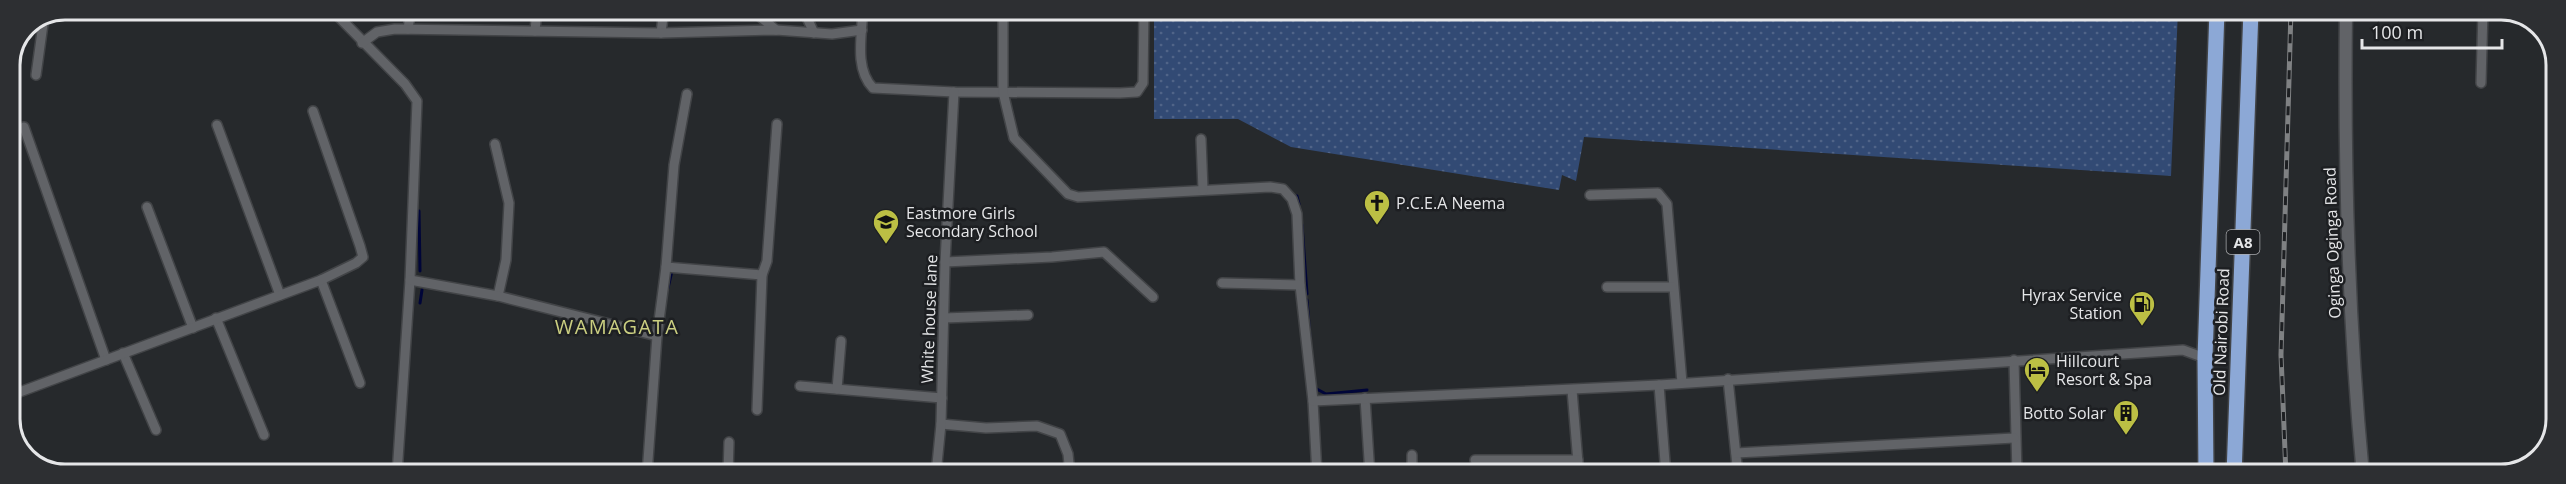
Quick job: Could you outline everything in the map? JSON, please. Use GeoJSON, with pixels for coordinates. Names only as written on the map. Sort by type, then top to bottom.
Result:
{"type":"FeatureCollection","features":[{"type":"Feature","properties":{"kind":"highway","name":"Old Nairobi Road"},"geometry":{"type":"LineString","coordinates":[[2206,464],[2205,358],[2217,20]]}},
{"type":"Feature","properties":{"kind":"highway","name":"Old Nairobi Road"},"geometry":{"type":"LineString","coordinates":[[2234,464],[2252,20]]}},
{"type":"Feature","properties":{"kind":"street"},"geometry":{"type":"LineString","coordinates":[[341,20],[405,84],[417,101],[410,280],[398,464]]}},
{"type":"Feature","properties":{"kind":"street"},"geometry":{"type":"LineString","coordinates":[[408,29],[409,20]]}},
{"type":"Feature","properties":{"kind":"street"},"geometry":{"type":"LineString","coordinates":[[535,31],[536,20]]}},
{"type":"Feature","properties":{"kind":"street"},"geometry":{"type":"LineString","coordinates":[[661,33],[663,20]]}},
{"type":"Feature","properties":{"kind":"street"},"geometry":{"type":"LineString","coordinates":[[764,20],[776,30]]}},
{"type":"Feature","properties":{"kind":"street"},"geometry":{"type":"LineString","coordinates":[[808,20],[814,33]]}},
{"type":"Feature","properties":{"kind":"street"},"geometry":{"type":"LineString","coordinates":[[862,20],[862,68],[864,79],[873,88],[954,92],[1137,92],[1143,83],[1144,20]]}},
{"type":"Feature","properties":{"kind":"street"},"geometry":{"type":"LineString","coordinates":[[1003,20],[1003,92],[1014,138],[1068,194],[1078,197],[1270,187],[1283,189],[1292,199],[1297,214],[1300,285],[1313,401],[1316,464]]}},
{"type":"Feature","properties":{"kind":"street","name":"Oginga Oginga Road"},"geometry":{"type":"LineString","coordinates":[[2346,20],[2347,214],[2353,376],[2362,464]]}},
{"type":"Feature","properties":{"kind":"street"},"geometry":{"type":"LineString","coordinates":[[2481,83],[2483,20]]}},
{"type":"Feature","properties":{"kind":"street"},"geometry":{"type":"LineString","coordinates":[[36,75],[43,25]]}},
{"type":"Feature","properties":{"kind":"street"},"geometry":{"type":"LineString","coordinates":[[362,42],[377,32],[408,29],[661,33],[776,30],[832,34],[862,30]]}},
{"type":"Feature","properties":{"kind":"street","name":"White house lane"},"geometry":{"type":"LineString","coordinates":[[937,464],[941,424],[945,262],[954,92]]}},
{"type":"Feature","properties":{"kind":"street"},"geometry":{"type":"LineString","coordinates":[[648,464],[657,336],[666,267],[674,165],[687,94]]}},
{"type":"Feature","properties":{"kind":"street"},"geometry":{"type":"LineString","coordinates":[[20,392],[321,280],[356,263],[363,257],[313,111]]}},
{"type":"Feature","properties":{"kind":"street"},"geometry":{"type":"LineString","coordinates":[[757,410],[762,275],[767,261],[777,124]]}},
{"type":"Feature","properties":{"kind":"street"},"geometry":{"type":"LineString","coordinates":[[217,125],[280,295]]}},
{"type":"Feature","properties":{"kind":"street"},"geometry":{"type":"LineString","coordinates":[[24,127],[106,360]]}},
{"type":"Feature","properties":{"kind":"street"},"geometry":{"type":"LineString","coordinates":[[1201,139],[1203,190]]}},
{"type":"Feature","properties":{"kind":"street"},"geometry":{"type":"LineString","coordinates":[[495,144],[509,203],[506,260],[498,296]]}},
{"type":"Feature","properties":{"kind":"street"},"geometry":{"type":"LineString","coordinates":[[1590,195],[1648,192],[1664,198],[1669,214],[1672,287],[1682,383]]}},
{"type":"Feature","properties":{"kind":"street"},"geometry":{"type":"LineString","coordinates":[[147,207],[193,328]]}},
{"type":"Feature","properties":{"kind":"street"},"geometry":{"type":"LineString","coordinates":[[945,262],[1104,252],[1153,297]]}},
{"type":"Feature","properties":{"kind":"street"},"geometry":{"type":"LineString","coordinates":[[666,267],[762,275]]}},
{"type":"Feature","properties":{"kind":"street"},"geometry":{"type":"LineString","coordinates":[[321,280],[360,383]]}},
{"type":"Feature","properties":{"kind":"street"},"geometry":{"type":"LineString","coordinates":[[410,280],[498,296],[657,336]]}},
{"type":"Feature","properties":{"kind":"street"},"geometry":{"type":"LineString","coordinates":[[1222,283],[1300,285]]}},
{"type":"Feature","properties":{"kind":"street"},"geometry":{"type":"LineString","coordinates":[[1607,287],[1672,287]]}},
{"type":"Feature","properties":{"kind":"street"},"geometry":{"type":"LineString","coordinates":[[944,318],[1028,315]]}},
{"type":"Feature","properties":{"kind":"street"},"geometry":{"type":"LineString","coordinates":[[216,318],[264,435]]}},
{"type":"Feature","properties":{"kind":"street"},"geometry":{"type":"LineString","coordinates":[[837,389],[841,341]]}},
{"type":"Feature","properties":{"kind":"street"},"geometry":{"type":"LineString","coordinates":[[1313,401],[1659,385],[2183,350],[2205,358]]}},
{"type":"Feature","properties":{"kind":"street"},"geometry":{"type":"LineString","coordinates":[[123,353],[156,430]]}},
{"type":"Feature","properties":{"kind":"street"},"geometry":{"type":"LineString","coordinates":[[2014,360],[2016,464]]}},
{"type":"Feature","properties":{"kind":"street"},"geometry":{"type":"LineString","coordinates":[[1728,379],[1737,464]]}},
{"type":"Feature","properties":{"kind":"street"},"geometry":{"type":"LineString","coordinates":[[1659,385],[1665,464]]}},
{"type":"Feature","properties":{"kind":"street"},"geometry":{"type":"LineString","coordinates":[[800,386],[942,398]]}},
{"type":"Feature","properties":{"kind":"street"},"geometry":{"type":"LineString","coordinates":[[1572,390],[1578,464]]}},
{"type":"Feature","properties":{"kind":"street"},"geometry":{"type":"LineString","coordinates":[[1365,398],[1369,464]]}},
{"type":"Feature","properties":{"kind":"street"},"geometry":{"type":"LineString","coordinates":[[941,424],[986,428],[1047,428],[1060,434],[1068,454],[1069,464]]}},
{"type":"Feature","properties":{"kind":"street"},"geometry":{"type":"LineString","coordinates":[[1736,453],[2014,438]]}},
{"type":"Feature","properties":{"kind":"street"},"geometry":{"type":"LineString","coordinates":[[728,464],[729,442]]}},
{"type":"Feature","properties":{"kind":"street"},"geometry":{"type":"LineString","coordinates":[[1412,455],[1412,464]]}},
{"type":"Feature","properties":{"kind":"street"},"geometry":{"type":"LineString","coordinates":[[1475,460],[1578,460]]}},
{"type":"Feature","properties":{"kind":"shaded area"},"geometry":{"type":"Polygon","coordinates":[[[1154,20],[2178,20],[2171,176],[1584,137],[1576,181],[1562,175],[1559,190],[1291,147],[1238,119],[1154,119],[1154,20]]]}},
{"type":"Feature","properties":{"kind":"waterway"},"geometry":{"type":"LineString","coordinates":[[1297,196],[1299,204]]}},
{"type":"Feature","properties":{"kind":"waterway"},"geometry":{"type":"LineString","coordinates":[[419,211],[420,271]]}},
{"type":"Feature","properties":{"kind":"waterway"},"geometry":{"type":"LineString","coordinates":[[1302,225],[1307,294]]}},
{"type":"Feature","properties":{"kind":"waterway"},"geometry":{"type":"LineString","coordinates":[[668,288],[672,271]]}},
{"type":"Feature","properties":{"kind":"waterway"},"geometry":{"type":"LineString","coordinates":[[420,303],[422,290]]}},
{"type":"Feature","properties":{"kind":"waterway"},"geometry":{"type":"LineString","coordinates":[[1307,300],[1310,337]]}},
{"type":"Feature","properties":{"kind":"waterway"},"geometry":{"type":"LineString","coordinates":[[1315,388],[1326,394],[1367,390]]}},
{"type":"Feature","properties":{"kind":"railway"},"geometry":{"type":"LineString","coordinates":[[2286,464],[2281,355],[2291,20]]}},
{"type":"Feature","properties":{"kind":"place","name":"P.C.E.A Neema"},"geometry":{"type":"Point","coordinates":[1377,226]}},
{"type":"Feature","properties":{"kind":"place","name":"Eastmore Girls Secondary School"},"geometry":{"type":"Point","coordinates":[886,245]}},
{"type":"Feature","properties":{"kind":"place","name":"Hyrax Service Station"},"geometry":{"type":"Point","coordinates":[2142,327]}},
{"type":"Feature","properties":{"kind":"place","name":"Hillcourt Resort & Spa"},"geometry":{"type":"Point","coordinates":[2037,393]}},
{"type":"Feature","properties":{"kind":"place","name":"Botto Solar"},"geometry":{"type":"Point","coordinates":[2126,436]}},
{"type":"Feature","properties":{"kind":"district","name":"WAMAGATA"},"geometry":{"type":"Point","coordinates":[617,326]}}]}
